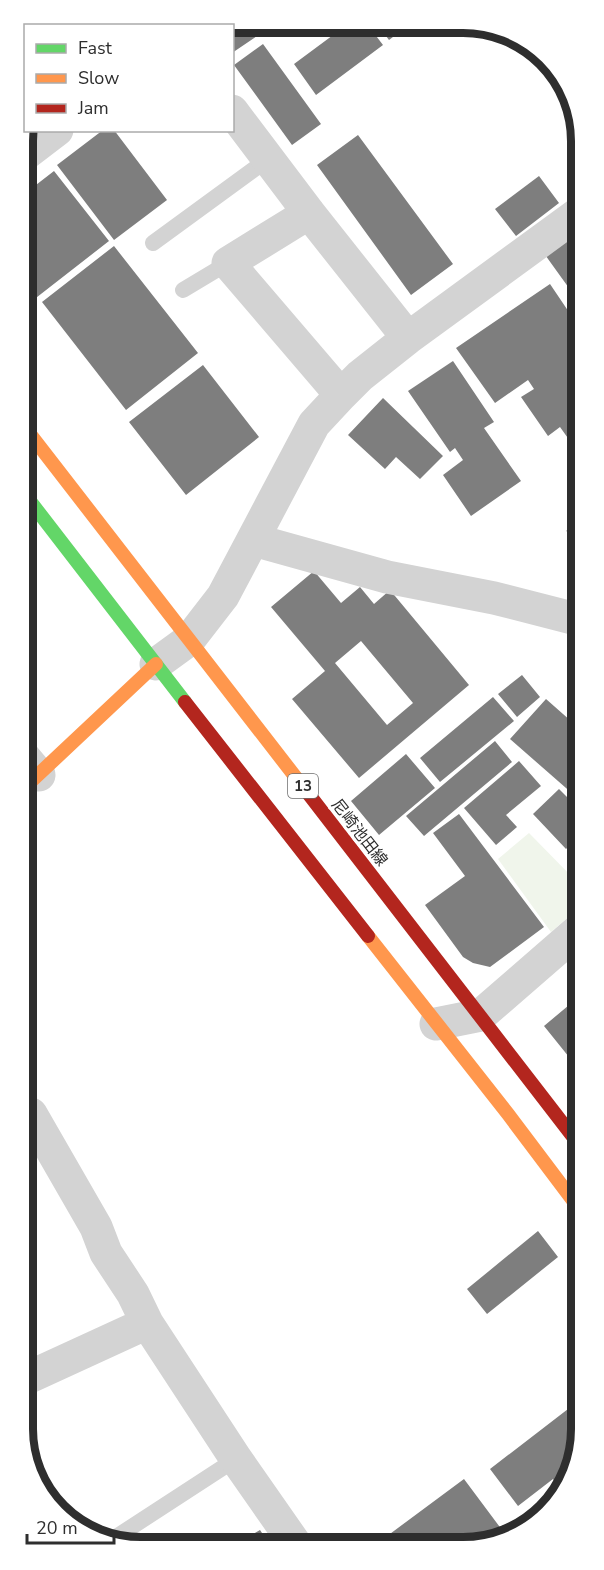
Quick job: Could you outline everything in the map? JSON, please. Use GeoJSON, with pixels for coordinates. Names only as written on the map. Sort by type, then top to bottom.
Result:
{"type":"FeatureCollection","features":[{"type":"Feature","properties":{"kind":"main road","name":"尼崎池田線"},"geometry":{"type":"LineString","coordinates":[[33,438],[571,1134]]}},
{"type":"Feature","properties":{"kind":"main road","name":"13"},"geometry":{"type":"LineString","coordinates":[[33,505],[571,1198]]}},
{"type":"Feature","properties":{"kind":"main road"},"geometry":{"type":"LineString","coordinates":[[33,771],[156,664]]}},
{"type":"Feature","properties":{"kind":"street"},"geometry":{"type":"LineString","coordinates":[[234,114],[408,338]]}},
{"type":"Feature","properties":{"kind":"street"},"geometry":{"type":"LineString","coordinates":[[33,148],[54,132]]}},
{"type":"Feature","properties":{"kind":"street"},"geometry":{"type":"LineString","coordinates":[[309,213],[228,263],[341,395]]}},
{"type":"Feature","properties":{"kind":"street"},"geometry":{"type":"LineString","coordinates":[[156,664],[189,640],[223,596],[314,424],[341,395],[360,376],[408,338],[571,219]]}},
{"type":"Feature","properties":{"kind":"street"},"geometry":{"type":"LineString","coordinates":[[254,540],[387,577],[494,598],[571,618]]}},
{"type":"Feature","properties":{"kind":"street"},"geometry":{"type":"LineString","coordinates":[[436,1024],[481,1015],[571,937]]}},
{"type":"Feature","properties":{"kind":"street"},"geometry":{"type":"LineString","coordinates":[[33,1123],[96,1227],[106,1253],[133,1294],[147,1323],[290,1537]]}},
{"type":"Feature","properties":{"kind":"street"},"geometry":{"type":"LineString","coordinates":[[33,1375],[147,1323]]}},
{"type":"Feature","properties":{"kind":"lane"},"geometry":{"type":"LineString","coordinates":[[153,243],[268,159]]}},
{"type":"Feature","properties":{"kind":"lane"},"geometry":{"type":"LineString","coordinates":[[183,290],[228,263]]}},
{"type":"Feature","properties":{"kind":"lane"},"geometry":{"type":"LineString","coordinates":[[119,1535],[236,1459]]}},
{"type":"Feature","properties":{"kind":"shaded area"},"geometry":{"type":"Polygon","coordinates":[[[529,833],[571,876],[571,915],[551,932],[498,859],[529,833]]]}},
{"type":"Feature","properties":{"kind":"building"},"geometry":{"type":"Polygon","coordinates":[[[234,33],[262,33],[234,52],[234,33]]]}},
{"type":"Feature","properties":{"kind":"building"},"geometry":{"type":"Polygon","coordinates":[[[336,33],[374,33],[383,45],[316,95],[294,64],[336,33]]]}},
{"type":"Feature","properties":{"kind":"building"},"geometry":{"type":"Polygon","coordinates":[[[384,33],[398,33],[389,40],[384,33]]]}},
{"type":"Feature","properties":{"kind":"building"},"geometry":{"type":"Polygon","coordinates":[[[263,44],[321,124],[292,145],[234,65],[263,44]]]}},
{"type":"Feature","properties":{"kind":"building"},"geometry":{"type":"Polygon","coordinates":[[[100,132],[116,132],[167,200],[114,240],[57,165],[100,132]]]}},
{"type":"Feature","properties":{"kind":"building"},"geometry":{"type":"Polygon","coordinates":[[[358,135],[453,264],[411,295],[317,165],[358,135]]]}},
{"type":"Feature","properties":{"kind":"building"},"geometry":{"type":"Polygon","coordinates":[[[54,171],[109,241],[33,300],[33,187],[54,171]]]}},
{"type":"Feature","properties":{"kind":"building"},"geometry":{"type":"Polygon","coordinates":[[[539,176],[559,203],[516,236],[495,209],[539,176]]]}},
{"type":"Feature","properties":{"kind":"building"},"geometry":{"type":"Polygon","coordinates":[[[571,232],[571,291],[543,252],[571,232]]]}},
{"type":"Feature","properties":{"kind":"building"},"geometry":{"type":"Polygon","coordinates":[[[114,246],[198,353],[126,410],[42,302],[114,246]]]}},
{"type":"Feature","properties":{"kind":"building"},"geometry":{"type":"Polygon","coordinates":[[[550,284],[571,315],[571,442],[560,427],[548,436],[521,397],[534,389],[528,380],[495,403],[456,348],[550,284]]]}},
{"type":"Feature","properties":{"kind":"building"},"geometry":{"type":"Polygon","coordinates":[[[453,361],[494,422],[484,428],[521,481],[471,516],[443,475],[463,460],[455,448],[450,452],[408,391],[453,361]]]}},
{"type":"Feature","properties":{"kind":"building"},"geometry":{"type":"Polygon","coordinates":[[[203,365],[259,437],[186,495],[129,422],[203,365]]]}},
{"type":"Feature","properties":{"kind":"building"},"geometry":{"type":"Polygon","coordinates":[[[383,398],[443,456],[420,479],[396,457],[385,469],[348,435],[383,398]]]}},
{"type":"Feature","properties":{"kind":"building"},"geometry":{"type":"Polygon","coordinates":[[[314,571],[341,603],[360,587],[374,604],[390,590],[469,685],[359,778],[292,699],[325,671],[271,607],[314,571]],[[361,641],[335,663],[387,725],[413,703],[361,641]]]}},
{"type":"Feature","properties":{"kind":"building"},"geometry":{"type":"Polygon","coordinates":[[[522,675],[540,697],[517,717],[498,694],[522,675]]]}},
{"type":"Feature","properties":{"kind":"building"},"geometry":{"type":"Polygon","coordinates":[[[493,697],[514,721],[440,782],[420,758],[493,697]]]}},
{"type":"Feature","properties":{"kind":"building"},"geometry":{"type":"Polygon","coordinates":[[[546,699],[571,721],[571,792],[510,739],[546,699]]]}},
{"type":"Feature","properties":{"kind":"building"},"geometry":{"type":"Polygon","coordinates":[[[495,741],[512,762],[424,836],[406,816],[495,741]]]}},
{"type":"Feature","properties":{"kind":"building"},"geometry":{"type":"Polygon","coordinates":[[[406,754],[435,788],[379,835],[351,801],[406,754]]]}},
{"type":"Feature","properties":{"kind":"building"},"geometry":{"type":"Polygon","coordinates":[[[519,761],[541,786],[506,815],[517,827],[496,845],[464,808],[519,761]]]}},
{"type":"Feature","properties":{"kind":"building"},"geometry":{"type":"Polygon","coordinates":[[[559,789],[571,801],[571,844],[566,849],[533,814],[559,789]]]}},
{"type":"Feature","properties":{"kind":"building"},"geometry":{"type":"Polygon","coordinates":[[[459,814],[544,927],[490,967],[473,963],[463,957],[425,905],[465,876],[433,833],[459,814]]]}},
{"type":"Feature","properties":{"kind":"building"},"geometry":{"type":"Polygon","coordinates":[[[571,1003],[571,1060],[544,1026],[571,1003]]]}},
{"type":"Feature","properties":{"kind":"building"},"geometry":{"type":"Polygon","coordinates":[[[538,1231],[558,1257],[487,1314],[467,1289],[538,1231]]]}},
{"type":"Feature","properties":{"kind":"building"},"geometry":{"type":"Polygon","coordinates":[[[571,1407],[569,1450],[556,1484],[553,1479],[518,1506],[490,1469],[571,1407]]]}},
{"type":"Feature","properties":{"kind":"building"},"geometry":{"type":"Polygon","coordinates":[[[464,1479],[502,1530],[470,1537],[386,1537],[464,1479]]]}},
{"type":"Feature","properties":{"kind":"building"},"geometry":{"type":"Polygon","coordinates":[[[260,1530],[265,1537],[248,1537],[260,1530]]]}},
{"type":"Feature","properties":{"kind":"traffic: fast"},"geometry":{"type":"LineString","coordinates":[[33,505],[185,702]]}},
{"type":"Feature","properties":{"kind":"traffic: slow"},"geometry":{"type":"LineString","coordinates":[[33,438],[304,788]]}},
{"type":"Feature","properties":{"kind":"traffic: slow"},"geometry":{"type":"LineString","coordinates":[[33,780],[156,664]]}},
{"type":"Feature","properties":{"kind":"traffic: slow"},"geometry":{"type":"LineString","coordinates":[[368,936],[571,1198]]}},
{"type":"Feature","properties":{"kind":"traffic: jam"},"geometry":{"type":"LineString","coordinates":[[185,702],[368,936]]}},
{"type":"Feature","properties":{"kind":"traffic: jam"},"geometry":{"type":"LineString","coordinates":[[304,788],[571,1134]]}}]}
